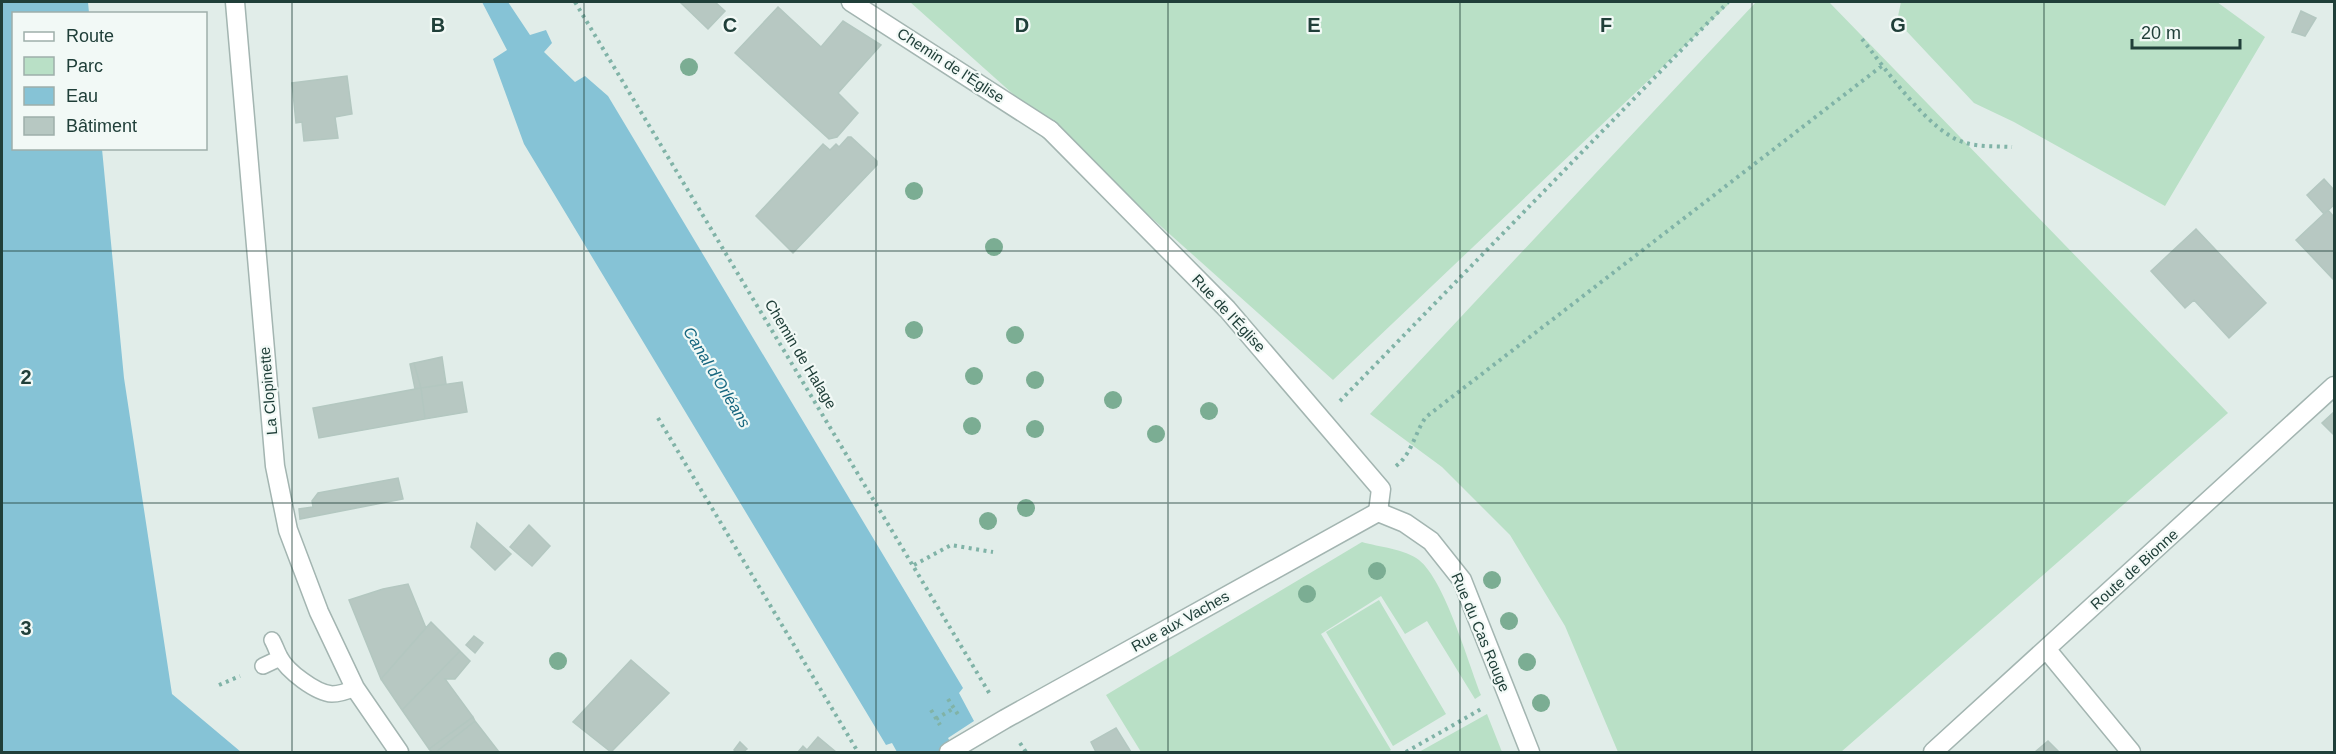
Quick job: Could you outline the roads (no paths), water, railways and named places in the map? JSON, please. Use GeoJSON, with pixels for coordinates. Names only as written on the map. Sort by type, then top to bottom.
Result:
{"type":"FeatureCollection","features":[{"type":"Feature","properties":{"kind":"street","name":"La Clopinette"},"geometry":{"type":"LineString","coordinates":[[235,2],[275,466],[288,530],[319,612],[355,688],[399,753]]}},
{"type":"Feature","properties":{"kind":"street","name":"Chemin de l'Église"},"geometry":{"type":"LineString","coordinates":[[851,2],[1050,130]]}},
{"type":"Feature","properties":{"kind":"street","name":"Rue de l'Église"},"geometry":{"type":"LineString","coordinates":[[1050,130],[1227,309],[1322,419],[1381,489],[1378,512]]}},
{"type":"Feature","properties":{"kind":"street","name":"Route de Bionne"},"geometry":{"type":"LineString","coordinates":[[1933,753],[2334,386]]}},
{"type":"Feature","properties":{"kind":"street","name":"Rue du Cas Rouge"},"geometry":{"type":"LineString","coordinates":[[1378,512],[1405,524],[1431,541],[1448,560],[1461,580],[1530,753]]}},
{"type":"Feature","properties":{"kind":"street","name":"Rue aux Vaches"},"geometry":{"type":"LineString","coordinates":[[949,753],[1005,719],[1378,512]]}},
{"type":"Feature","properties":{"kind":"street"},"geometry":{"type":"LineString","coordinates":[[2046,650],[2131,753]]}},
{"type":"Feature","properties":{"kind":"lane"},"geometry":{"type":"LineString","coordinates":[[272,640],[280,658],[299,678],[322,692],[333,694],[355,688]]}},
{"type":"Feature","properties":{"kind":"lane"},"geometry":{"type":"LineString","coordinates":[[263,666],[280,658]]}},
{"type":"Feature","properties":{"kind":"water"},"geometry":{"type":"Polygon","coordinates":[[[2,2],[88,2],[89,12],[12,12],[12,150],[102,150],[124,378],[172,694],[241,752],[2,752],[2,2]]]}},
{"type":"Feature","properties":{"kind":"water","name":"Canal d'Orléans"},"geometry":{"type":"Polygon","coordinates":[[[482,2],[508,2],[530,35],[546,30],[552,43],[544,52],[575,82],[585,76],[608,96],[963,688],[959,693],[974,721],[948,738],[956,752],[897,752],[892,743],[886,745],[524,144],[493,59],[507,50],[482,2]]]}}]}
